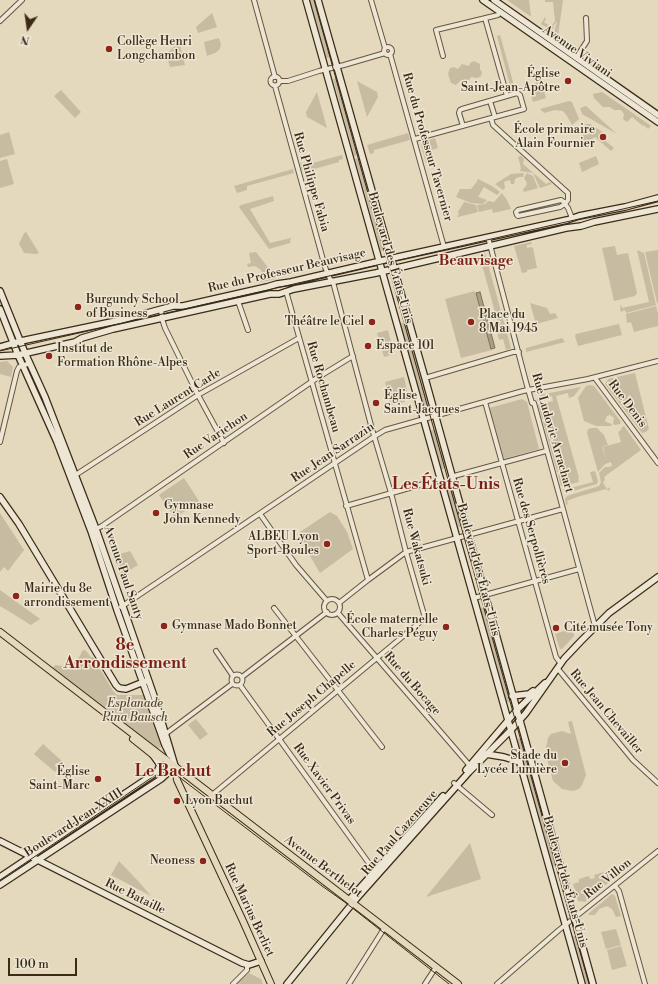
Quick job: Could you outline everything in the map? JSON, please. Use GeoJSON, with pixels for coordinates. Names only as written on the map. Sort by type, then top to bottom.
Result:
{"type":"FeatureCollection","features":[{"type":"Feature","properties":{"kind":"main road","name":"Boulevard des États-Unis"},"geometry":{"type":"LineString","coordinates":[[306,0],[582,984]]}},
{"type":"Feature","properties":{"kind":"main road","name":"Boulevard des États-Unis"},"geometry":{"type":"LineString","coordinates":[[318,0],[425,378],[507,673],[516,711],[593,984]]}},
{"type":"Feature","properties":{"kind":"main road","name":"Avenue Viviani"},"geometry":{"type":"LineString","coordinates":[[483,0],[608,84],[658,115]]}},
{"type":"Feature","properties":{"kind":"main road","name":"Avenue Viviani"},"geometry":{"type":"LineString","coordinates":[[494,0],[576,58],[658,122]]}},
{"type":"Feature","properties":{"kind":"main road","name":"Rue du Professeur Beauvisage"},"geometry":{"type":"LineString","coordinates":[[0,348],[21,341],[121,320],[162,309],[268,288],[277,284],[625,207],[658,198]]}},
{"type":"Feature","properties":{"kind":"main road","name":"Rue du Professeur Beauvisage"},"geometry":{"type":"LineString","coordinates":[[0,356],[18,355],[72,342],[113,329],[383,271],[658,208]]}},
{"type":"Feature","properties":{"kind":"main road","name":"Avenue Paul Santy"},"geometry":{"type":"LineString","coordinates":[[0,291],[2,301],[21,341],[76,475],[175,766]]}},
{"type":"Feature","properties":{"kind":"main road","name":"Avenue Paul Santy"},"geometry":{"type":"LineString","coordinates":[[0,309],[18,355],[57,442],[70,478],[94,530]]}},
{"type":"Feature","properties":{"kind":"main road"},"geometry":{"type":"LineString","coordinates":[[0,497],[22,529],[113,682],[123,689],[145,681]]}},
{"type":"Feature","properties":{"kind":"main road","name":"Rue Paul Cazeneuve"},"geometry":{"type":"LineString","coordinates":[[287,984],[351,902],[456,784],[511,730],[533,703],[559,666],[595,626],[609,613],[658,577]]}},
{"type":"Feature","properties":{"kind":"main road"},"geometry":{"type":"LineString","coordinates":[[0,632],[175,766]]}},
{"type":"Feature","properties":{"kind":"main road"},"geometry":{"type":"LineString","coordinates":[[0,636],[153,755],[175,766]]}},
{"type":"Feature","properties":{"kind":"main road","name":"Rue Paul Cazeneuve"},"geometry":{"type":"LineString","coordinates":[[471,768],[516,711],[550,679]]}},
{"type":"Feature","properties":{"kind":"main road","name":"Rue Paul Cazeneuve"},"geometry":{"type":"LineString","coordinates":[[512,696],[529,694],[538,689]]}},
{"type":"Feature","properties":{"kind":"main road"},"geometry":{"type":"LineString","coordinates":[[486,754],[504,757],[520,762]]}},
{"type":"Feature","properties":{"kind":"main road"},"geometry":{"type":"LineString","coordinates":[[153,755],[160,765],[157,772]]}},
{"type":"Feature","properties":{"kind":"main road","name":"Boulevard Jean XXIII"},"geometry":{"type":"LineString","coordinates":[[0,877],[157,772],[175,766]]}},
{"type":"Feature","properties":{"kind":"main road","name":"Boulevard Jean XXIII"},"geometry":{"type":"LineString","coordinates":[[0,885],[161,779],[175,766]]}},
{"type":"Feature","properties":{"kind":"main road","name":"Rue Marius Berliet"},"geometry":{"type":"LineString","coordinates":[[175,766],[177,780],[261,961],[270,984]]}},
{"type":"Feature","properties":{"kind":"main road","name":"Avenue Berthelot"},"geometry":{"type":"LineString","coordinates":[[175,766],[458,984]]}},
{"type":"Feature","properties":{"kind":"main road"},"geometry":{"type":"LineString","coordinates":[[161,779],[168,777],[177,780]]}},
{"type":"Feature","properties":{"kind":"main road","name":"Rue Bataille"},"geometry":{"type":"LineString","coordinates":[[0,841],[248,965]]}},
{"type":"Feature","properties":{"kind":"main road"},"geometry":{"type":"LineString","coordinates":[[248,965],[261,961]]}},
{"type":"Feature","properties":{"kind":"street"},"geometry":{"type":"LineString","coordinates":[[0,21],[22,0]]}},
{"type":"Feature","properties":{"kind":"street"},"geometry":{"type":"LineString","coordinates":[[254,0],[275,77],[279,81],[285,81],[385,53],[390,54]]}},
{"type":"Feature","properties":{"kind":"street","name":"Rue du Professeur Tavernier"},"geometry":{"type":"LineString","coordinates":[[372,0],[386,48],[384,51],[385,53]]}},
{"type":"Feature","properties":{"kind":"street"},"geometry":{"type":"LineString","coordinates":[[443,56],[436,30],[498,15],[500,12]]}},
{"type":"Feature","properties":{"kind":"street"},"geometry":{"type":"LineString","coordinates":[[485,18],[507,96]]}},
{"type":"Feature","properties":{"kind":"street"},"geometry":{"type":"LineString","coordinates":[[576,58],[587,41],[586,18]]}},
{"type":"Feature","properties":{"kind":"street","name":"Rue du Professeur Tavernier"},"geometry":{"type":"LineString","coordinates":[[386,48],[390,48],[392,52],[390,54],[444,246]]}},
{"type":"Feature","properties":{"kind":"street"},"geometry":{"type":"LineString","coordinates":[[275,77],[271,79],[271,82],[275,86],[278,85],[279,81]]}},
{"type":"Feature","properties":{"kind":"street","name":"Rue Philippe Fabia"},"geometry":{"type":"LineString","coordinates":[[275,86],[327,273],[333,282],[352,356]]}},
{"type":"Feature","properties":{"kind":"street"},"geometry":{"type":"LineString","coordinates":[[415,139],[493,118],[524,108],[519,94],[507,96],[460,110],[459,114],[463,126]]}},
{"type":"Feature","properties":{"kind":"street"},"geometry":{"type":"LineString","coordinates":[[490,101],[493,124],[568,193],[569,197],[565,204],[560,207],[518,216],[516,214],[518,210],[559,200],[563,201],[565,204],[572,218]]}},
{"type":"Feature","properties":{"kind":"street","name":"Rue Ludovic Arrachart"},"geometry":{"type":"LineString","coordinates":[[488,237],[595,626]]}},
{"type":"Feature","properties":{"kind":"street","name":"Rue Rochambeau"},"geometry":{"type":"LineString","coordinates":[[286,292],[368,580]]}},
{"type":"Feature","properties":{"kind":"street"},"geometry":{"type":"LineString","coordinates":[[238,301],[248,330]]}},
{"type":"Feature","properties":{"kind":"street"},"geometry":{"type":"LineString","coordinates":[[162,309],[162,319],[165,328],[198,395],[224,443]]}},
{"type":"Feature","properties":{"kind":"street","name":"Rue Laurent Carle"},"geometry":{"type":"LineString","coordinates":[[70,478],[198,395],[299,338]]}},
{"type":"Feature","properties":{"kind":"street"},"geometry":{"type":"LineString","coordinates":[[425,378],[513,352],[519,352]]}},
{"type":"Feature","properties":{"kind":"street","name":"Rue Varichon"},"geometry":{"type":"LineString","coordinates":[[94,530],[224,443],[312,381],[352,356]]}},
{"type":"Feature","properties":{"kind":"street","name":"Rue Wakatsuki"},"geometry":{"type":"LineString","coordinates":[[352,356],[425,618]]}},
{"type":"Feature","properties":{"kind":"street","name":"Rue Jean Sarrazin"},"geometry":{"type":"LineString","coordinates":[[120,608],[386,430],[529,390],[595,378],[658,362]]}},
{"type":"Feature","properties":{"kind":"street"},"geometry":{"type":"LineString","coordinates":[[0,442],[17,371],[19,367],[30,363]]}},
{"type":"Feature","properties":{"kind":"street","name":"Rue Denis"},"geometry":{"type":"LineString","coordinates":[[595,378],[656,456],[658,462]]}},
{"type":"Feature","properties":{"kind":"street","name":"Rue des Serpollières"},"geometry":{"type":"LineString","coordinates":[[485,402],[559,666]]}},
{"type":"Feature","properties":{"kind":"street"},"geometry":{"type":"LineString","coordinates":[[454,476],[546,451]]}},
{"type":"Feature","properties":{"kind":"street"},"geometry":{"type":"LineString","coordinates":[[346,506],[441,479]]}},
{"type":"Feature","properties":{"kind":"street"},"geometry":{"type":"LineString","coordinates":[[339,603],[406,552],[563,509]]}},
{"type":"Feature","properties":{"kind":"street"},"geometry":{"type":"LineString","coordinates":[[260,514],[296,565],[327,601]]}},
{"type":"Feature","properties":{"kind":"street"},"geometry":{"type":"LineString","coordinates":[[474,598],[579,569]]}},
{"type":"Feature","properties":{"kind":"street"},"geometry":{"type":"LineString","coordinates":[[327,601],[332,599],[339,603]]}},
{"type":"Feature","properties":{"kind":"street"},"geometry":{"type":"LineString","coordinates":[[327,601],[325,608],[327,612]]}},
{"type":"Feature","properties":{"kind":"street"},"geometry":{"type":"LineString","coordinates":[[327,612],[331,614],[338,612],[340,608],[339,603]]}},
{"type":"Feature","properties":{"kind":"street"},"geometry":{"type":"LineString","coordinates":[[274,608],[382,746]]}},
{"type":"Feature","properties":{"kind":"street"},"geometry":{"type":"LineString","coordinates":[[232,684],[235,686],[240,685],[242,682],[242,677],[327,612]]}},
{"type":"Feature","properties":{"kind":"street","name":"Rue du Bocage"},"geometry":{"type":"LineString","coordinates":[[338,612],[471,768]]}},
{"type":"Feature","properties":{"kind":"street","name":"Rue Joseph Chapelle"},"geometry":{"type":"LineString","coordinates":[[212,795],[425,618]]}},
{"type":"Feature","properties":{"kind":"street"},"geometry":{"type":"LineString","coordinates":[[216,651],[233,676]]}},
{"type":"Feature","properties":{"kind":"street","name":"Rue Jean Chevailler"},"geometry":{"type":"LineString","coordinates":[[559,666],[633,760],[658,783]]}},
{"type":"Feature","properties":{"kind":"street"},"geometry":{"type":"LineString","coordinates":[[233,676],[238,675],[242,677]]}},
{"type":"Feature","properties":{"kind":"street"},"geometry":{"type":"LineString","coordinates":[[232,684],[231,679],[233,676]]}},
{"type":"Feature","properties":{"kind":"street"},"geometry":{"type":"LineString","coordinates":[[164,736],[232,684]]}},
{"type":"Feature","properties":{"kind":"street","name":"Rue Xavier Privas"},"geometry":{"type":"LineString","coordinates":[[240,685],[377,873]]}},
{"type":"Feature","properties":{"kind":"street"},"geometry":{"type":"LineString","coordinates":[[456,784],[492,815]]}},
{"type":"Feature","properties":{"kind":"street","name":"Rue Villon"},"geometry":{"type":"LineString","coordinates":[[497,984],[575,917],[658,851]]}},
{"type":"Feature","properties":{"kind":"street"},"geometry":{"type":"LineString","coordinates":[[615,886],[619,891],[645,984]]}},
{"type":"Feature","properties":{"kind":"street"},"geometry":{"type":"LineString","coordinates":[[349,984],[385,928]]}},
{"type":"Feature","properties":{"kind":"street"},"geometry":{"type":"LineString","coordinates":[[234,984],[247,970],[248,965]]}},
{"type":"Feature","properties":{"kind":"street"},"geometry":{"type":"LineString","coordinates":[[425,984],[436,967]]}},
{"type":"Feature","properties":{"kind":"green space"},"geometry":{"type":"Polygon","coordinates":[[[310,0],[315,0],[331,57],[326,58],[310,0]]]}},
{"type":"Feature","properties":{"kind":"green space"},"geometry":{"type":"Polygon","coordinates":[[[507,0],[529,0],[531,16],[530,16],[507,0]]]}},
{"type":"Feature","properties":{"kind":"green space"},"geometry":{"type":"Polygon","coordinates":[[[545,0],[563,0],[558,36],[554,33],[557,21],[552,31],[541,24],[545,17],[546,19],[544,22],[551,27],[555,21],[553,2],[545,2],[545,0]]]}},
{"type":"Feature","properties":{"kind":"green space"},"geometry":{"type":"Polygon","coordinates":[[[212,13],[217,27],[198,33],[196,27],[212,13]]]}},
{"type":"Feature","properties":{"kind":"green space"},"geometry":{"type":"Polygon","coordinates":[[[500,35],[515,89],[509,91],[511,89],[497,36],[500,35]]]}},
{"type":"Feature","properties":{"kind":"green space"},"geometry":{"type":"Polygon","coordinates":[[[219,38],[221,45],[219,50],[207,56],[204,42],[219,38]]]}},
{"type":"Feature","properties":{"kind":"green space"},"geometry":{"type":"Polygon","coordinates":[[[177,44],[180,45],[185,65],[170,67],[166,54],[177,44]]]}},
{"type":"Feature","properties":{"kind":"green space"},"geometry":{"type":"Polygon","coordinates":[[[474,61],[480,64],[480,69],[482,72],[481,76],[477,78],[471,77],[465,82],[461,80],[456,85],[451,83],[448,74],[450,68],[454,67],[458,69],[462,64],[469,66],[470,63],[474,61]]]}},
{"type":"Feature","properties":{"kind":"green space"},"geometry":{"type":"Polygon","coordinates":[[[540,77],[546,98],[533,102],[528,86],[536,83],[540,77]]]}},
{"type":"Feature","properties":{"kind":"green space"},"geometry":{"type":"Polygon","coordinates":[[[337,78],[358,155],[354,156],[333,79],[337,78]]]}},
{"type":"Feature","properties":{"kind":"green space"},"geometry":{"type":"Polygon","coordinates":[[[357,81],[377,92],[378,97],[367,117],[357,81]]]}},
{"type":"Feature","properties":{"kind":"green space"},"geometry":{"type":"Polygon","coordinates":[[[61,90],[81,112],[75,118],[54,96],[61,90]]]}},
{"type":"Feature","properties":{"kind":"green space"},"geometry":{"type":"Polygon","coordinates":[[[317,92],[327,128],[307,117],[306,112],[317,92]]]}},
{"type":"Feature","properties":{"kind":"green space"},"geometry":{"type":"Polygon","coordinates":[[[602,92],[651,126],[648,129],[632,117],[627,122],[623,119],[624,114],[621,110],[603,107],[594,98],[593,94],[602,92]]]}},
{"type":"Feature","properties":{"kind":"green space"},"geometry":{"type":"Polygon","coordinates":[[[569,101],[572,102],[579,119],[572,125],[563,111],[555,110],[544,113],[540,109],[569,101]]]}},
{"type":"Feature","properties":{"kind":"green space"},"geometry":{"type":"Polygon","coordinates":[[[586,106],[617,134],[582,114],[580,108],[586,106]]]}},
{"type":"Feature","properties":{"kind":"green space"},"geometry":{"type":"Polygon","coordinates":[[[586,124],[590,124],[606,134],[602,138],[614,148],[611,151],[595,137],[587,143],[582,142],[584,126],[586,124]]]}},
{"type":"Feature","properties":{"kind":"green space"},"geometry":{"type":"Polygon","coordinates":[[[9,132],[15,154],[0,158],[0,135],[9,132]]]}},
{"type":"Feature","properties":{"kind":"green space"},"geometry":{"type":"Polygon","coordinates":[[[408,133],[410,140],[374,150],[374,153],[370,154],[367,145],[408,133]]]}},
{"type":"Feature","properties":{"kind":"green space"},"geometry":{"type":"Polygon","coordinates":[[[435,138],[438,148],[425,152],[428,161],[426,163],[421,145],[422,142],[435,138]]]}},
{"type":"Feature","properties":{"kind":"green space"},"geometry":{"type":"Polygon","coordinates":[[[342,155],[343,159],[339,160],[339,162],[307,171],[306,169],[302,170],[300,163],[304,162],[305,165],[342,155]]]}},
{"type":"Feature","properties":{"kind":"green space"},"geometry":{"type":"Polygon","coordinates":[[[521,156],[524,159],[523,164],[546,184],[550,182],[552,184],[540,188],[533,173],[520,171],[521,168],[518,157],[521,156]]]}},
{"type":"Feature","properties":{"kind":"green space"},"geometry":{"type":"Polygon","coordinates":[[[596,156],[599,164],[582,172],[579,163],[596,156]]]}},
{"type":"Feature","properties":{"kind":"green space"},"geometry":{"type":"Polygon","coordinates":[[[359,158],[385,250],[381,251],[355,159],[359,158]]]}},
{"type":"Feature","properties":{"kind":"green space"},"geometry":{"type":"Polygon","coordinates":[[[7,159],[14,184],[0,188],[0,161],[7,159]]]}},
{"type":"Feature","properties":{"kind":"green space"},"geometry":{"type":"Polygon","coordinates":[[[293,169],[294,173],[247,186],[247,190],[237,193],[234,186],[293,169]]]}},
{"type":"Feature","properties":{"kind":"green space"},"geometry":{"type":"Polygon","coordinates":[[[524,173],[523,177],[515,179],[514,184],[511,184],[510,180],[504,182],[505,188],[503,190],[495,184],[511,174],[524,173]]]}},
{"type":"Feature","properties":{"kind":"green space"},"geometry":{"type":"Polygon","coordinates":[[[527,173],[533,176],[538,188],[524,192],[523,189],[527,183],[524,178],[527,173]]]}},
{"type":"Feature","properties":{"kind":"green space"},"geometry":{"type":"Polygon","coordinates":[[[478,179],[500,192],[497,195],[484,187],[478,197],[487,200],[483,204],[471,203],[456,197],[460,189],[471,189],[478,179]]]}},
{"type":"Feature","properties":{"kind":"green space"},"geometry":{"type":"Polygon","coordinates":[[[502,193],[511,209],[493,213],[492,209],[479,212],[477,205],[485,204],[488,201],[494,202],[502,193]]]}},
{"type":"Feature","properties":{"kind":"green space"},"geometry":{"type":"Polygon","coordinates":[[[273,196],[274,201],[250,209],[270,243],[291,238],[290,243],[269,249],[239,207],[241,205],[273,196]]]}},
{"type":"Feature","properties":{"kind":"green space"},"geometry":{"type":"Polygon","coordinates":[[[464,202],[476,205],[478,212],[458,217],[458,212],[464,202]]]}},
{"type":"Feature","properties":{"kind":"green space"},"geometry":{"type":"Polygon","coordinates":[[[26,232],[39,253],[24,253],[19,244],[24,233],[26,232]]]}},
{"type":"Feature","properties":{"kind":"green space"},"geometry":{"type":"Polygon","coordinates":[[[531,242],[532,244],[527,245],[527,248],[533,248],[537,268],[527,270],[527,272],[522,273],[514,246],[531,242]]]}},
{"type":"Feature","properties":{"kind":"green space"},"geometry":{"type":"Polygon","coordinates":[[[615,246],[617,255],[628,253],[637,293],[635,296],[614,301],[602,248],[615,246]]]}},
{"type":"Feature","properties":{"kind":"green space"},"geometry":{"type":"Polygon","coordinates":[[[637,250],[644,253],[656,305],[626,313],[625,310],[621,312],[621,304],[622,308],[649,302],[637,250]]]}},
{"type":"Feature","properties":{"kind":"green space"},"geometry":{"type":"Polygon","coordinates":[[[658,250],[658,303],[657,303],[645,252],[658,250]]]}},
{"type":"Feature","properties":{"kind":"green space"},"geometry":{"type":"Polygon","coordinates":[[[256,252],[276,279],[255,283],[254,281],[263,277],[261,270],[255,266],[248,267],[247,264],[251,263],[249,253],[256,252]]]}},
{"type":"Feature","properties":{"kind":"green space"},"geometry":{"type":"Polygon","coordinates":[[[485,253],[511,348],[506,350],[503,339],[499,340],[495,324],[498,323],[479,254],[485,253]]]}},
{"type":"Feature","properties":{"kind":"green space"},"geometry":{"type":"Polygon","coordinates":[[[475,291],[492,350],[461,358],[445,299],[475,291]]]}},
{"type":"Feature","properties":{"kind":"green space"},"geometry":{"type":"Polygon","coordinates":[[[530,303],[547,308],[550,314],[555,313],[558,318],[536,324],[530,303]]]}},
{"type":"Feature","properties":{"kind":"green space"},"geometry":{"type":"Polygon","coordinates":[[[656,306],[658,326],[634,332],[631,322],[627,323],[626,314],[656,306]]]}},
{"type":"Feature","properties":{"kind":"green space"},"geometry":{"type":"Polygon","coordinates":[[[407,322],[430,405],[422,407],[399,324],[407,322]]]}},
{"type":"Feature","properties":{"kind":"green space"},"geometry":{"type":"Polygon","coordinates":[[[619,324],[622,335],[578,346],[575,336],[576,334],[619,324]]]}},
{"type":"Feature","properties":{"kind":"green space"},"geometry":{"type":"Polygon","coordinates":[[[388,330],[394,354],[384,357],[377,333],[388,330]]]}},
{"type":"Feature","properties":{"kind":"green space"},"geometry":{"type":"Polygon","coordinates":[[[562,338],[565,342],[526,352],[526,348],[562,338]]]}},
{"type":"Feature","properties":{"kind":"green space"},"geometry":{"type":"Polygon","coordinates":[[[7,361],[13,367],[11,377],[0,374],[0,362],[7,361]]]}},
{"type":"Feature","properties":{"kind":"green space"},"geometry":{"type":"Polygon","coordinates":[[[635,373],[649,429],[642,433],[605,384],[608,379],[635,373]]]}},
{"type":"Feature","properties":{"kind":"green space"},"geometry":{"type":"Polygon","coordinates":[[[404,377],[407,391],[403,392],[405,402],[390,405],[385,382],[404,377]]]}},
{"type":"Feature","properties":{"kind":"green space"},"geometry":{"type":"Polygon","coordinates":[[[586,386],[594,386],[621,422],[620,424],[613,424],[614,418],[610,415],[607,416],[605,420],[606,422],[612,424],[611,426],[596,426],[584,421],[578,398],[586,386]]]}},
{"type":"Feature","properties":{"kind":"green space"},"geometry":{"type":"Polygon","coordinates":[[[581,387],[574,396],[569,398],[568,393],[556,396],[579,478],[579,482],[561,486],[558,475],[563,473],[557,472],[543,422],[548,418],[542,419],[538,405],[553,401],[552,396],[537,401],[537,399],[539,395],[581,387]]]}},
{"type":"Feature","properties":{"kind":"green space"},"geometry":{"type":"Polygon","coordinates":[[[522,399],[527,402],[539,449],[504,459],[489,408],[522,399]]]}},
{"type":"Feature","properties":{"kind":"green space"},"geometry":{"type":"Polygon","coordinates":[[[624,426],[641,450],[604,477],[605,479],[603,483],[607,489],[610,487],[609,491],[606,489],[577,497],[567,501],[568,504],[566,505],[565,499],[567,496],[599,486],[601,482],[599,473],[605,467],[612,466],[611,462],[605,464],[598,472],[587,433],[588,429],[597,428],[604,435],[608,445],[602,447],[606,459],[603,447],[621,442],[618,432],[624,426]]]}},
{"type":"Feature","properties":{"kind":"green space"},"geometry":{"type":"Polygon","coordinates":[[[437,429],[447,467],[440,470],[429,431],[437,429]]]}},
{"type":"Feature","properties":{"kind":"green space"},"geometry":{"type":"Polygon","coordinates":[[[595,471],[598,481],[597,484],[566,493],[563,490],[593,482],[590,472],[595,471]]]}},
{"type":"Feature","properties":{"kind":"green space"},"geometry":{"type":"Polygon","coordinates":[[[184,478],[199,501],[175,518],[159,495],[184,478]]]}},
{"type":"Feature","properties":{"kind":"green space"},"geometry":{"type":"Polygon","coordinates":[[[453,487],[463,526],[456,528],[445,489],[453,487]]]}},
{"type":"Feature","properties":{"kind":"green space","name":"ALBEU Lyon Sport-Boules"},"geometry":{"type":"Polygon","coordinates":[[[330,512],[337,516],[347,532],[353,549],[320,573],[297,534],[330,512]]]}},
{"type":"Feature","properties":{"kind":"green space"},"geometry":{"type":"Polygon","coordinates":[[[0,513],[24,550],[8,571],[4,567],[0,572],[0,513]]]}},
{"type":"Feature","properties":{"kind":"green space"},"geometry":{"type":"Polygon","coordinates":[[[130,551],[138,565],[120,576],[113,556],[130,551]]]}},
{"type":"Feature","properties":{"kind":"green space"},"geometry":{"type":"Polygon","coordinates":[[[0,590],[40,619],[31,625],[0,606],[0,590]]]}},
{"type":"Feature","properties":{"kind":"green space"},"geometry":{"type":"Polygon","coordinates":[[[486,606],[512,701],[505,703],[479,609],[486,606]]]}},
{"type":"Feature","properties":{"kind":"green space"},"geometry":{"type":"Polygon","coordinates":[[[573,628],[574,636],[562,649],[560,649],[555,634],[573,628]]]}},
{"type":"Feature","properties":{"kind":"green space","name":"Esplanade Pina Bausch"},"geometry":{"type":"Polygon","coordinates":[[[85,650],[91,657],[93,657],[113,691],[117,695],[145,695],[163,746],[157,749],[53,668],[55,665],[63,666],[73,663],[80,656],[82,651],[85,650]]]}},
{"type":"Feature","properties":{"kind":"green space"},"geometry":{"type":"Polygon","coordinates":[[[196,719],[208,734],[200,740],[188,725],[196,719]]]}},
{"type":"Feature","properties":{"kind":"green space","name":"Stade du Lycée Lumière"},"geometry":{"type":"Polygon","coordinates":[[[572,721],[586,775],[579,789],[573,791],[562,789],[553,781],[545,752],[548,738],[551,734],[562,731],[571,734],[568,722],[572,721]]]}},
{"type":"Feature","properties":{"kind":"green space"},"geometry":{"type":"Polygon","coordinates":[[[523,737],[559,865],[551,867],[515,740],[523,737]]]}},
{"type":"Feature","properties":{"kind":"green space"},"geometry":{"type":"Polygon","coordinates":[[[43,744],[63,762],[55,772],[34,754],[43,744]]]}},
{"type":"Feature","properties":{"kind":"green space"},"geometry":{"type":"Polygon","coordinates":[[[470,843],[481,879],[426,897],[470,843]]]}},
{"type":"Feature","properties":{"kind":"green space"},"geometry":{"type":"Polygon","coordinates":[[[119,861],[139,882],[151,896],[111,875],[119,861]]]}},
{"type":"Feature","properties":{"kind":"green space"},"geometry":{"type":"Polygon","coordinates":[[[604,872],[605,875],[612,873],[614,878],[585,902],[578,901],[573,884],[579,882],[579,879],[589,876],[590,879],[595,878],[594,875],[604,872]]]}},
{"type":"Feature","properties":{"kind":"green space"},"geometry":{"type":"Polygon","coordinates":[[[612,894],[615,896],[621,916],[616,917],[612,909],[607,906],[599,909],[595,915],[588,914],[612,894]]]}},
{"type":"Feature","properties":{"kind":"green space"},"geometry":{"type":"Polygon","coordinates":[[[616,929],[621,945],[606,949],[601,932],[616,929]]]}},
{"type":"Feature","properties":{"kind":"green space"},"geometry":{"type":"Polygon","coordinates":[[[578,935],[592,984],[584,984],[571,937],[578,935]]]}},
{"type":"Feature","properties":{"kind":"green space"},"geometry":{"type":"Polygon","coordinates":[[[621,946],[627,966],[612,970],[607,950],[621,946]]]}},
{"type":"Feature","properties":{"kind":"green space"},"geometry":{"type":"Polygon","coordinates":[[[249,973],[261,979],[263,984],[237,984],[249,973]]]}},
{"type":"Feature","properties":{"kind":"shaded area"},"geometry":{"type":"Polygon","coordinates":[[[480,292],[495,348],[491,349],[476,293],[480,292]]]}},
{"type":"Feature","properties":{"kind":"tram line"},"geometry":{"type":"LineString","coordinates":[[314,0],[589,984]]}},
{"type":"Feature","properties":{"kind":"tram line"},"geometry":{"type":"LineString","coordinates":[[0,351],[658,201]]}},
{"type":"Feature","properties":{"kind":"tram line"},"geometry":{"type":"LineString","coordinates":[[0,880],[154,776],[164,772],[172,773],[346,903],[449,984]]}},
{"type":"Feature","properties":{"kind":"place","name":"Collège Henri Longchambon"},"geometry":{"type":"Point","coordinates":[109,49]}},
{"type":"Feature","properties":{"kind":"place","name":"Église Saint-Jean-Apôtre"},"geometry":{"type":"Point","coordinates":[568,81]}},
{"type":"Feature","properties":{"kind":"place","name":"École primaire Alain Fournier"},"geometry":{"type":"Point","coordinates":[603,137]}},
{"type":"Feature","properties":{"kind":"place","name":"Burgundy School of Business"},"geometry":{"type":"Point","coordinates":[78,307]}},
{"type":"Feature","properties":{"kind":"place","name":"Théâtre le Ciel"},"geometry":{"type":"Point","coordinates":[372,322]}},
{"type":"Feature","properties":{"kind":"place","name":"Place du 8 Mai 1945"},"geometry":{"type":"Point","coordinates":[471,322]}},
{"type":"Feature","properties":{"kind":"place","name":"Espace 101"},"geometry":{"type":"Point","coordinates":[368,346]}},
{"type":"Feature","properties":{"kind":"place","name":"Institut de Formation Rhône-Alpes"},"geometry":{"type":"Point","coordinates":[49,356]}},
{"type":"Feature","properties":{"kind":"place","name":"Église Saint-Jacques"},"geometry":{"type":"Point","coordinates":[376,403]}},
{"type":"Feature","properties":{"kind":"place","name":"Gymnase John Kennedy"},"geometry":{"type":"Point","coordinates":[156,513]}},
{"type":"Feature","properties":{"kind":"place","name":"ALBEU Lyon Sport-Boules"},"geometry":{"type":"Point","coordinates":[327,544]}},
{"type":"Feature","properties":{"kind":"place","name":"Mairie du 8e arrondissement"},"geometry":{"type":"Point","coordinates":[16,596]}},
{"type":"Feature","properties":{"kind":"place","name":"Gymnase Mado Bonnet"},"geometry":{"type":"Point","coordinates":[164,626]}},
{"type":"Feature","properties":{"kind":"place","name":"École maternelle Charles Péguy"},"geometry":{"type":"Point","coordinates":[446,627]}},
{"type":"Feature","properties":{"kind":"place","name":"Cité musée Tony"},"geometry":{"type":"Point","coordinates":[556,628]}},
{"type":"Feature","properties":{"kind":"place","name":"Stade du Lycée Lumière"},"geometry":{"type":"Point","coordinates":[565,763]}},
{"type":"Feature","properties":{"kind":"place","name":"Église Saint-Marc"},"geometry":{"type":"Point","coordinates":[98,779]}},
{"type":"Feature","properties":{"kind":"place","name":"Lyon Bachut"},"geometry":{"type":"Point","coordinates":[177,801]}},
{"type":"Feature","properties":{"kind":"place","name":"Neoness"},"geometry":{"type":"Point","coordinates":[203,861]}},
{"type":"Feature","properties":{"kind":"district","name":"Beauvisage"},"geometry":{"type":"Point","coordinates":[476,262]}},
{"type":"Feature","properties":{"kind":"district","name":"Les États-Unis"},"geometry":{"type":"Point","coordinates":[446,485]}},
{"type":"Feature","properties":{"kind":"district","name":"8e Arrondissement"},"geometry":{"type":"Point","coordinates":[125,655]}},
{"type":"Feature","properties":{"kind":"district","name":"Le Bachut"},"geometry":{"type":"Point","coordinates":[173,772]}}]}
